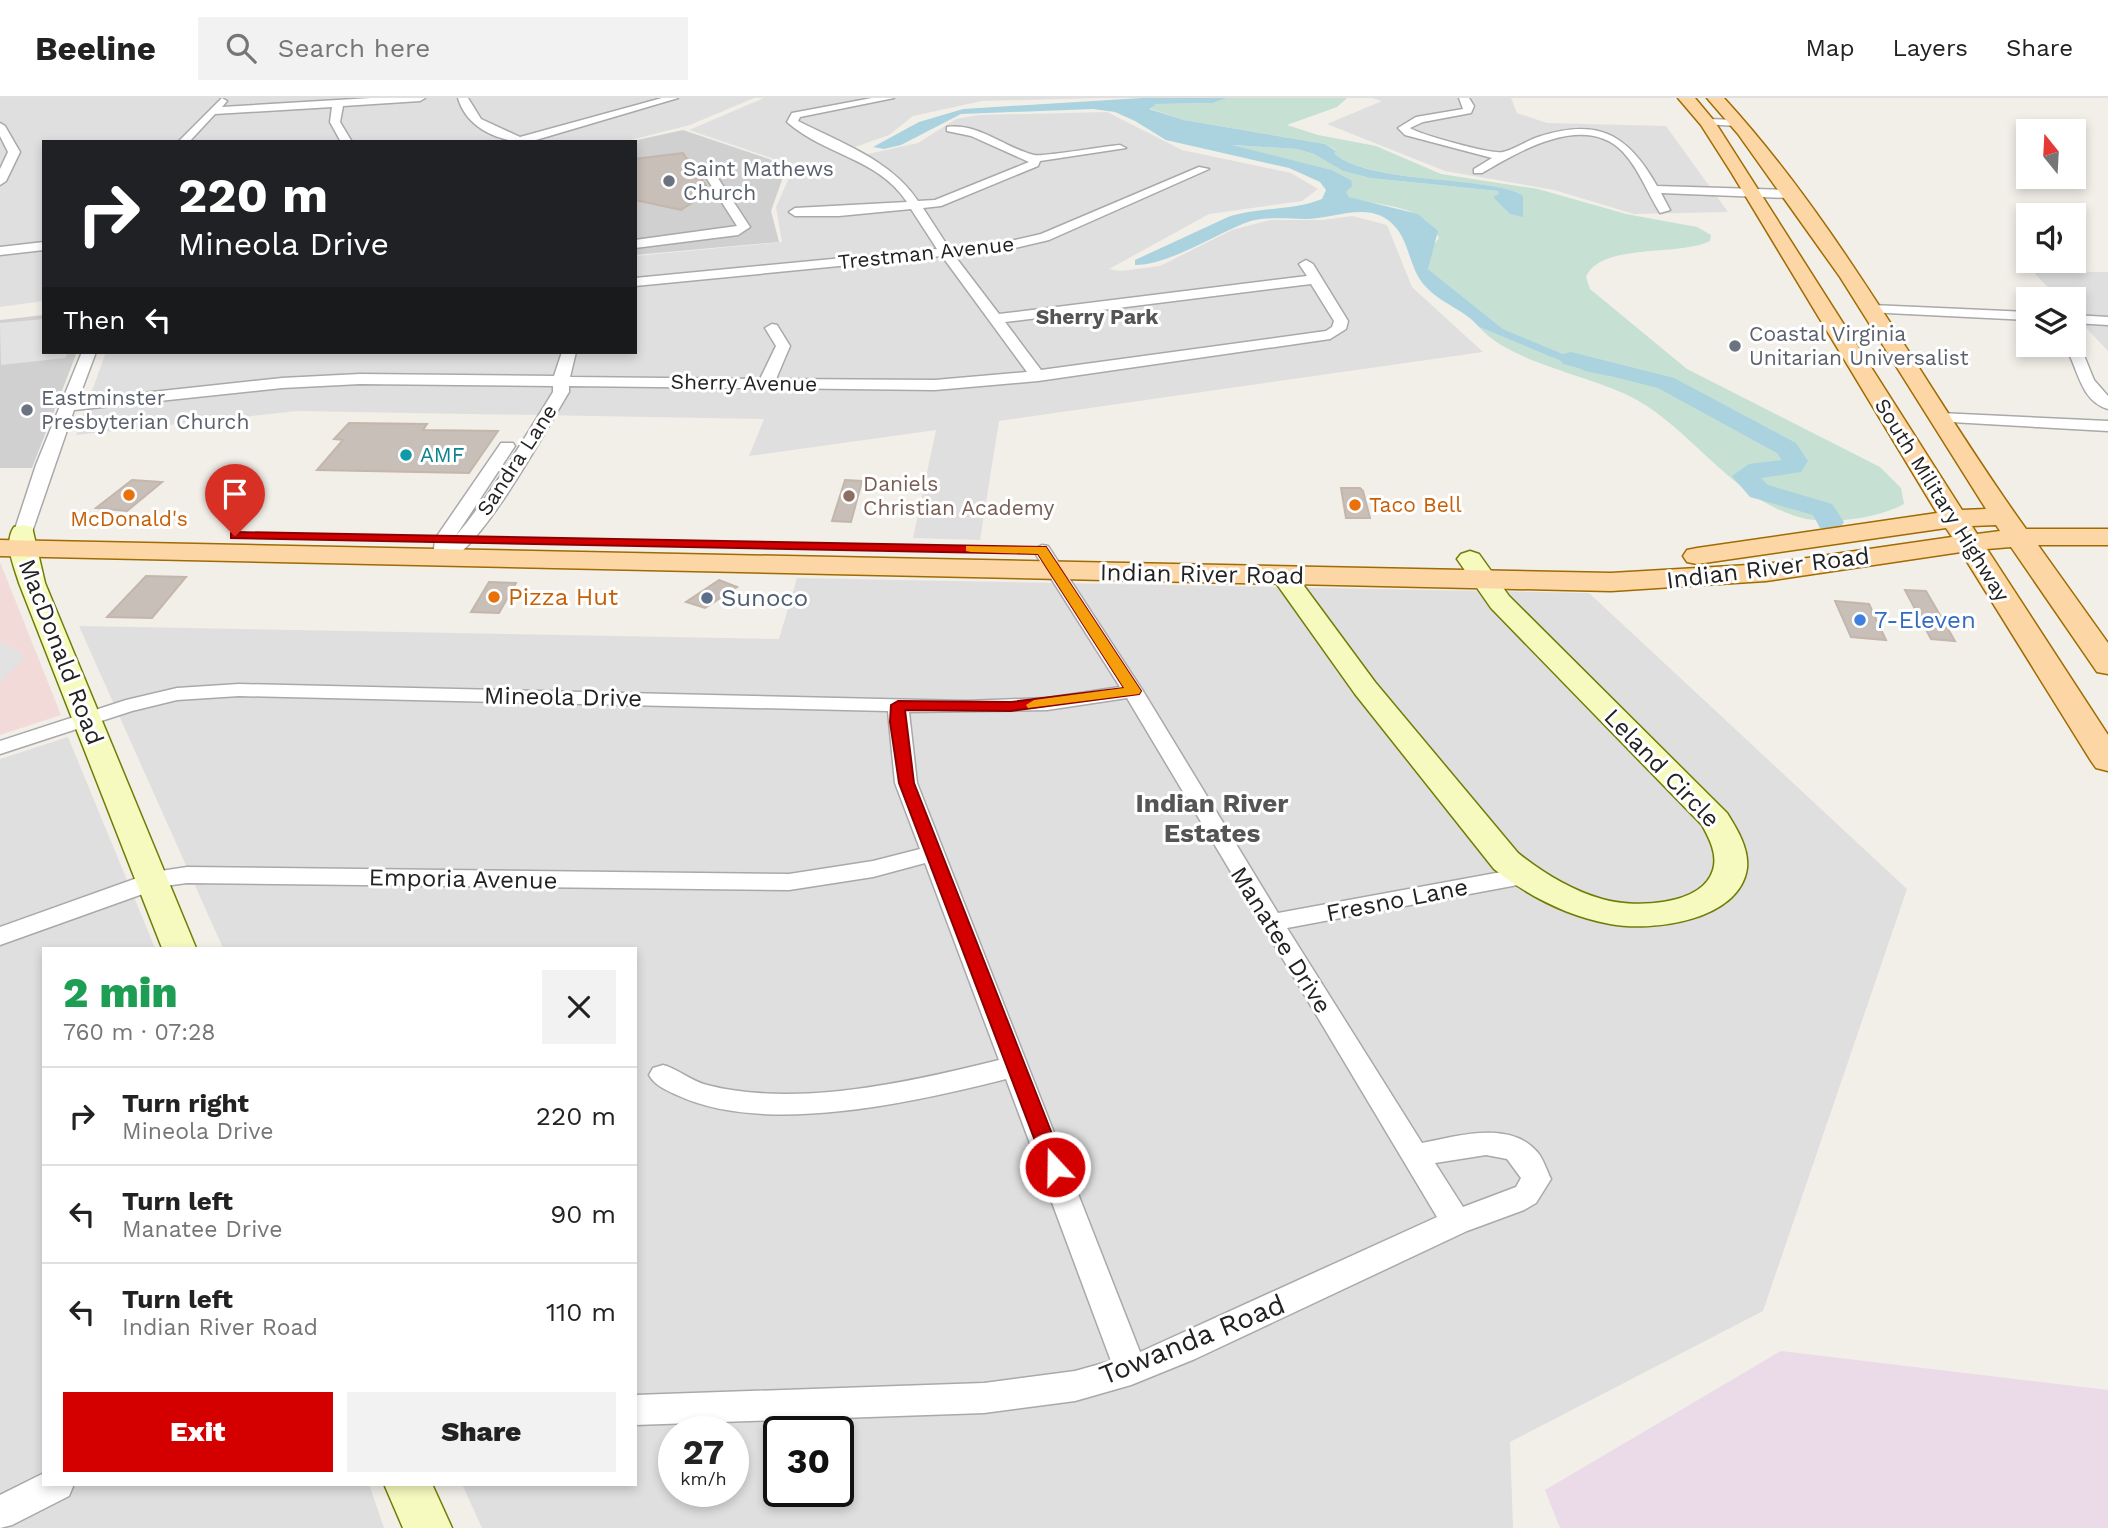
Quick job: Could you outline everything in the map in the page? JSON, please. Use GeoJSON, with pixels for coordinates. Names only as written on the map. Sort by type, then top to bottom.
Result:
{"type":"FeatureCollection","features":[{"type":"Feature","properties":{"kind":"main road","name":"South Military Highway"},"geometry":{"type":"LineString","coordinates":[[1686,98],[1707,122],[2108,761]]}},
{"type":"Feature","properties":{"kind":"main road","name":"South Military Highway"},"geometry":{"type":"LineString","coordinates":[[1715,98],[1738,122],[1872,309],[2011,527],[2108,665]]}},
{"type":"Feature","properties":{"kind":"main road","name":"Indian River Road"},"geometry":{"type":"LineString","coordinates":[[11,540],[450,546],[1477,570],[1611,582],[1713,579],[1961,530],[2108,519]]}},
{"type":"Feature","properties":{"kind":"main road","name":"Indian River Road"},"geometry":{"type":"LineString","coordinates":[[2011,527],[2108,537]]}},
{"type":"Feature","properties":{"kind":"main road","name":"Indian River Road"},"geometry":{"type":"LineString","coordinates":[[1049,560],[1284,576],[1477,570]]}},
{"type":"Feature","properties":{"kind":"street"},"geometry":{"type":"LineString","coordinates":[[185,140],[225,98]]}},
{"type":"Feature","properties":{"kind":"street"},"geometry":{"type":"LineString","coordinates":[[213,111],[421,98]]}},
{"type":"Feature","properties":{"kind":"street"},"geometry":{"type":"LineString","coordinates":[[464,98],[467,110],[477,121],[516,140]]}},
{"type":"Feature","properties":{"kind":"street"},"geometry":{"type":"LineString","coordinates":[[522,140],[673,98]]}},
{"type":"Feature","properties":{"kind":"street"},"geometry":{"type":"LineString","coordinates":[[888,98],[810,111],[796,115],[792,122],[883,169],[901,184],[946,253],[1038,376]]}},
{"type":"Feature","properties":{"kind":"street"},"geometry":{"type":"LineString","coordinates":[[1464,98],[1469,106],[1468,111],[1416,120],[1403,128],[1434,140],[1502,157]]}},
{"type":"Feature","properties":{"kind":"street"},"geometry":{"type":"LineString","coordinates":[[338,103],[335,122],[346,140]]}},
{"type":"Feature","properties":{"kind":"street"},"geometry":{"type":"LineString","coordinates":[[1707,122],[1738,122]]}},
{"type":"Feature","properties":{"kind":"street"},"geometry":{"type":"LineString","coordinates":[[0,126],[14,152],[0,181]]}},
{"type":"Feature","properties":{"kind":"street"},"geometry":{"type":"LineString","coordinates":[[951,129],[974,133],[1035,159],[1120,148]]}},
{"type":"Feature","properties":{"kind":"street"},"geometry":{"type":"LineString","coordinates":[[1478,172],[1502,157],[1545,138],[1573,134],[1605,135],[1613,138],[1644,170],[1664,210]]}},
{"type":"Feature","properties":{"kind":"street"},"geometry":{"type":"LineString","coordinates":[[795,212],[944,201],[1034,164],[1035,159]]}},
{"type":"Feature","properties":{"kind":"street","name":"Trestman Avenue"},"geometry":{"type":"LineString","coordinates":[[637,282],[1006,246],[1045,237],[1203,169]]}},
{"type":"Feature","properties":{"kind":"street"},"geometry":{"type":"LineString","coordinates":[[637,244],[738,231],[744,227],[708,171]]}},
{"type":"Feature","properties":{"kind":"street"},"geometry":{"type":"LineString","coordinates":[[1653,189],[1789,194]]}},
{"type":"Feature","properties":{"kind":"street"},"geometry":{"type":"LineString","coordinates":[[0,251],[42,246]]}},
{"type":"Feature","properties":{"kind":"street","name":"Sherry Avenue"},"geometry":{"type":"LineString","coordinates":[[68,406],[320,380],[935,385],[1038,376],[1330,335],[1339,329],[1341,321],[1306,264]]}},
{"type":"Feature","properties":{"kind":"street"},"geometry":{"type":"LineString","coordinates":[[996,319],[1316,279]]}},
{"type":"Feature","properties":{"kind":"street"},"geometry":{"type":"LineString","coordinates":[[1872,309],[2016,315]]}},
{"type":"Feature","properties":{"kind":"street"},"geometry":{"type":"LineString","coordinates":[[2086,320],[2108,321]]}},
{"type":"Feature","properties":{"kind":"street"},"geometry":{"type":"LineString","coordinates":[[766,383],[783,346],[772,328]]}},
{"type":"Feature","properties":{"kind":"street","name":"MacDonald Road"},"geometry":{"type":"LineString","coordinates":[[88,354],[44,466],[11,540],[32,583],[150,882],[179,947]]}},
{"type":"Feature","properties":{"kind":"street","name":"Sandra Lane"},"geometry":{"type":"LineString","coordinates":[[450,546],[561,392],[561,380],[568,354]]}},
{"type":"Feature","properties":{"kind":"street"},"geometry":{"type":"LineString","coordinates":[[2079,357],[2089,386],[2108,404]]}},
{"type":"Feature","properties":{"kind":"street"},"geometry":{"type":"LineString","coordinates":[[1940,418],[2108,426]]}},
{"type":"Feature","properties":{"kind":"street","name":"Manatee Drive"},"geometry":{"type":"LineString","coordinates":[[1049,560],[1133,691],[1271,923],[1456,1222]]}},
{"type":"Feature","properties":{"kind":"street","name":"Leland Circle"},"geometry":{"type":"LineString","coordinates":[[1284,576],[1364,688],[1506,861],[1523,876],[1558,896],[1611,913],[1648,916],[1693,907],[1713,895],[1730,873],[1732,859],[1730,844],[1716,820],[1510,612],[1477,570]]}},
{"type":"Feature","properties":{"kind":"street","name":"Mineola Drive"},"geometry":{"type":"LineString","coordinates":[[0,748],[126,706],[177,694],[239,690],[1011,706],[1133,691]]}},
{"type":"Feature","properties":{"kind":"street"},"geometry":{"type":"LineString","coordinates":[[898,705],[904,770],[1132,1370]]}},
{"type":"Feature","properties":{"kind":"street","name":"Emporia Avenue"},"geometry":{"type":"LineString","coordinates":[[0,936],[150,882],[175,876],[789,882],[873,869],[934,853]]}},
{"type":"Feature","properties":{"kind":"street","name":"Fresno Lane"},"geometry":{"type":"LineString","coordinates":[[1271,923],[1523,876]]}},
{"type":"Feature","properties":{"kind":"street"},"geometry":{"type":"LineString","coordinates":[[663,1075],[708,1096],[779,1102],[907,1091],[1017,1066]]}},
{"type":"Feature","properties":{"kind":"street","name":"Towanda Road"},"geometry":{"type":"LineString","coordinates":[[637,1410],[984,1398],[1075,1386],[1132,1370],[1184,1349],[1456,1222],[1526,1195],[1536,1179],[1527,1155],[1512,1145],[1501,1144],[1415,1156]]}},
{"type":"Feature","properties":{"kind":"street"},"geometry":{"type":"LineString","coordinates":[[0,1513],[53,1486]]}},
{"type":"Feature","properties":{"kind":"street"},"geometry":{"type":"LineString","coordinates":[[409,1486],[428,1528]]}},
{"type":"Feature","properties":{"kind":"shaded area"},"geometry":{"type":"Polygon","coordinates":[[[0,98],[754,98],[690,125],[631,140],[42,140],[42,301],[0,307],[0,98]]]}},
{"type":"Feature","properties":{"kind":"shaded area"},"geometry":{"type":"Polygon","coordinates":[[[764,98],[1100,98],[982,101],[913,116],[889,135],[855,147],[868,154],[918,143],[956,119],[979,115],[1107,112],[1182,150],[1291,173],[1318,189],[1302,201],[1209,214],[1109,269],[1120,271],[1160,266],[1232,230],[1270,220],[1323,220],[1352,216],[1387,225],[1412,287],[1483,352],[999,421],[980,540],[913,538],[936,430],[749,456],[764,419],[297,411],[76,435],[105,354],[637,354],[637,256],[782,242],[776,207],[793,169],[771,158],[689,130],[764,98]]]}},
{"type":"Feature","properties":{"kind":"shaded area"},"geometry":{"type":"Polygon","coordinates":[[[1372,98],[1511,98],[1517,113],[1547,123],[1666,126],[1728,212],[1634,214],[1554,190],[1445,171],[1327,124],[1382,101],[1372,98]]]}},
{"type":"Feature","properties":{"kind":"shaded area"},"geometry":{"type":"Polygon","coordinates":[[[683,130],[769,159],[791,170],[783,177],[771,211],[779,242],[637,255],[637,140],[683,130]]]}},
{"type":"Feature","properties":{"kind":"shaded area"},"geometry":{"type":"Polygon","coordinates":[[[2108,272],[2108,351],[2086,328],[2086,287],[2048,287],[2034,273],[2108,272]]]}},
{"type":"Feature","properties":{"kind":"shaded area","name":"Eastminster Presbyterian Church"},"geometry":{"type":"Polygon","coordinates":[[[42,315],[42,354],[76,354],[32,468],[0,468],[0,320],[42,315]]]}},
{"type":"Feature","properties":{"kind":"shaded area"},"geometry":{"type":"Polygon","coordinates":[[[42,319],[42,354],[67,354],[65,358],[1,365],[0,323],[42,319]]]}},
{"type":"Feature","properties":{"kind":"shaded area"},"geometry":{"type":"Polygon","coordinates":[[[0,562],[61,715],[0,735],[0,562]]]}},
{"type":"Feature","properties":{"kind":"shaded area"},"geometry":{"type":"Polygon","coordinates":[[[797,578],[1589,593],[1907,889],[1763,1311],[1510,1442],[1513,1528],[482,1528],[463,1486],[637,1486],[637,947],[223,947],[79,626],[779,639],[797,578]]]}},
{"type":"Feature","properties":{"kind":"shaded area"},"geometry":{"type":"Polygon","coordinates":[[[0,643],[7,643],[3,647],[12,647],[25,657],[0,683],[0,643]]]}},
{"type":"Feature","properties":{"kind":"shaded area"},"geometry":{"type":"Polygon","coordinates":[[[68,737],[155,947],[42,947],[42,1486],[370,1486],[384,1528],[0,1528],[0,759],[68,737]]]}},
{"type":"Feature","properties":{"kind":"shaded area"},"geometry":{"type":"Polygon","coordinates":[[[1781,1351],[2108,1390],[2108,1528],[1560,1528],[1545,1490],[1781,1351]]]}},
{"type":"Feature","properties":{"kind":"green space"},"geometry":{"type":"Polygon","coordinates":[[[1227,98],[1347,98],[1337,107],[1287,125],[1318,135],[1376,146],[1441,174],[1538,189],[1626,214],[1697,227],[1711,235],[1710,241],[1696,246],[1623,254],[1607,259],[1594,266],[1586,277],[1590,289],[1687,369],[1880,467],[1901,488],[1904,504],[1880,514],[1835,521],[1807,519],[1772,507],[1732,479],[1657,413],[1637,400],[1598,383],[1531,360],[1493,340],[1479,327],[1585,371],[1618,371],[1566,355],[1503,329],[1428,269],[1432,247],[1439,238],[1423,218],[1400,208],[1349,197],[1346,192],[1351,180],[1332,170],[1231,145],[1297,149],[1314,154],[1343,171],[1370,178],[1498,191],[1523,216],[1522,200],[1516,192],[1368,169],[1347,162],[1333,152],[1336,150],[1325,144],[1184,120],[1148,108],[1156,104],[1213,103],[1227,98]]]}},
{"type":"Feature","properties":{"kind":"water"},"geometry":{"type":"Polygon","coordinates":[[[1142,98],[1227,98],[1213,103],[1156,104],[1149,109],[1184,120],[1325,144],[1349,163],[1370,170],[1474,183],[1523,196],[1523,217],[1510,214],[1493,197],[1499,194],[1498,191],[1370,178],[1343,171],[1314,154],[1297,149],[1232,145],[1332,170],[1351,180],[1352,186],[1346,192],[1349,197],[1418,214],[1438,231],[1428,269],[1503,329],[1566,355],[1619,371],[1609,376],[1585,371],[1479,327],[1434,295],[1422,283],[1402,236],[1387,220],[1377,214],[1354,212],[1306,219],[1255,220],[1160,261],[1135,265],[1135,260],[1228,217],[1311,203],[1322,199],[1326,190],[1320,182],[1289,168],[1166,140],[1115,112],[1093,109],[961,114],[901,145],[884,149],[873,147],[919,122],[963,109],[1142,98]]]}},
{"type":"Feature","properties":{"kind":"building","name":"Saint Mathews Church"},"geometry":{"type":"Polygon","coordinates":[[[683,153],[710,191],[681,210],[637,200],[637,159],[683,153]]]}},
{"type":"Feature","properties":{"kind":"building","name":"AMF"},"geometry":{"type":"Polygon","coordinates":[[[349,423],[427,424],[423,430],[498,431],[469,473],[317,470],[343,440],[334,439],[349,423]]]}},
{"type":"Feature","properties":{"kind":"building","name":"McDonald's"},"geometry":{"type":"Polygon","coordinates":[[[132,480],[162,482],[127,511],[96,508],[132,480]]]}},
{"type":"Feature","properties":{"kind":"building","name":"Daniels Christian Academy"},"geometry":{"type":"Polygon","coordinates":[[[845,480],[862,481],[851,522],[832,521],[845,480]]]}},
{"type":"Feature","properties":{"kind":"building","name":"Taco Bell"},"geometry":{"type":"Polygon","coordinates":[[[1341,488],[1360,488],[1363,491],[1370,518],[1346,518],[1341,488]]]}},
{"type":"Feature","properties":{"kind":"building"},"geometry":{"type":"Polygon","coordinates":[[[146,576],[186,577],[152,618],[107,617],[146,576]]]}},
{"type":"Feature","properties":{"kind":"building","name":"Sunoco"},"geometry":{"type":"Polygon","coordinates":[[[719,580],[737,587],[705,608],[686,602],[719,580]]]}},
{"type":"Feature","properties":{"kind":"building","name":"Pizza Hut"},"geometry":{"type":"Polygon","coordinates":[[[489,582],[516,583],[499,613],[471,612],[489,582]]]}},
{"type":"Feature","properties":{"kind":"building","name":"7-Eleven"},"geometry":{"type":"Polygon","coordinates":[[[1905,590],[1926,591],[1955,641],[1931,639],[1905,590]]]}},
{"type":"Feature","properties":{"kind":"building","name":"7-Eleven"},"geometry":{"type":"Polygon","coordinates":[[[1835,601],[1869,604],[1886,640],[1851,637],[1835,601]]]}},
{"type":"Feature","properties":{"kind":"waterway"},"geometry":{"type":"LineString","coordinates":[[1571,359],[1666,383],[1787,448],[1795,461],[1792,467],[1758,469],[1745,476],[1759,491],[1823,510],[1830,522]]}},
{"type":"Feature","properties":{"kind":"slow traffic"},"geometry":{"type":"LineString","coordinates":[[971,549],[1042,550],[1133,691],[1034,705]]}},
{"type":"Feature","properties":{"kind":"place","name":"Saint Mathews Church"},"geometry":{"type":"Point","coordinates":[669,181]}},
{"type":"Feature","properties":{"kind":"place","name":"Coastal Virginia Unitarian Universalist"},"geometry":{"type":"Point","coordinates":[1735,346]}},
{"type":"Feature","properties":{"kind":"place","name":"Eastminster Presbyterian Church"},"geometry":{"type":"Point","coordinates":[27,410]}},
{"type":"Feature","properties":{"kind":"place","name":"AMF"},"geometry":{"type":"Point","coordinates":[406,455]}},
{"type":"Feature","properties":{"kind":"place","name":"McDonald's"},"geometry":{"type":"Point","coordinates":[129,495]}},
{"type":"Feature","properties":{"kind":"place","name":"Daniels Christian Academy"},"geometry":{"type":"Point","coordinates":[849,496]}},
{"type":"Feature","properties":{"kind":"place","name":"Taco Bell"},"geometry":{"type":"Point","coordinates":[1355,505]}},
{"type":"Feature","properties":{"kind":"place","name":"Pizza Hut"},"geometry":{"type":"Point","coordinates":[494,597]}},
{"type":"Feature","properties":{"kind":"place","name":"Sunoco"},"geometry":{"type":"Point","coordinates":[707,598]}},
{"type":"Feature","properties":{"kind":"place","name":"7-Eleven"},"geometry":{"type":"Point","coordinates":[1860,620]}},
{"type":"Feature","properties":{"kind":"district","name":"Sherry Park"},"geometry":{"type":"Point","coordinates":[1097,317]}},
{"type":"Feature","properties":{"kind":"district","name":"Indian River Estates"},"geometry":{"type":"Point","coordinates":[1212,818]}},
{"type":"Feature","properties":{"kind":"route"},"geometry":{"type":"LineString","coordinates":[[235,536],[1042,550],[1133,691],[1047,704],[966,707],[898,705],[897,722],[906,783],[1055,1167]]}}]}
